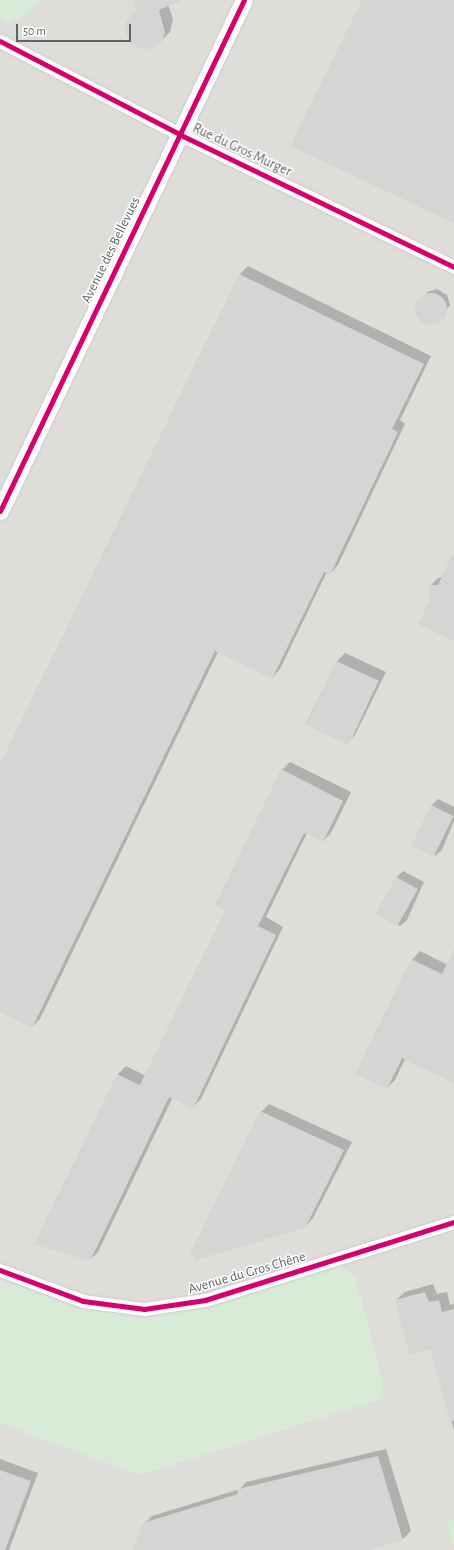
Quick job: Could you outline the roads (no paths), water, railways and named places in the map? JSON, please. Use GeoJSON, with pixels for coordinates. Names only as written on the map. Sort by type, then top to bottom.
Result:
{"type":"FeatureCollection","features":[{"type":"Feature","properties":{"kind":"street","name":"Avenue des Bellevues"},"geometry":{"type":"LineString","coordinates":[[0,511],[181,135],[244,0]]}},
{"type":"Feature","properties":{"kind":"street","name":"Rue du Gros Murger"},"geometry":{"type":"LineString","coordinates":[[0,41],[181,135],[454,267]]}},
{"type":"Feature","properties":{"kind":"street","name":"Avenue du Gros Chêne"},"geometry":{"type":"LineString","coordinates":[[0,1270],[83,1301],[144,1309],[205,1300],[454,1222]]}}]}
